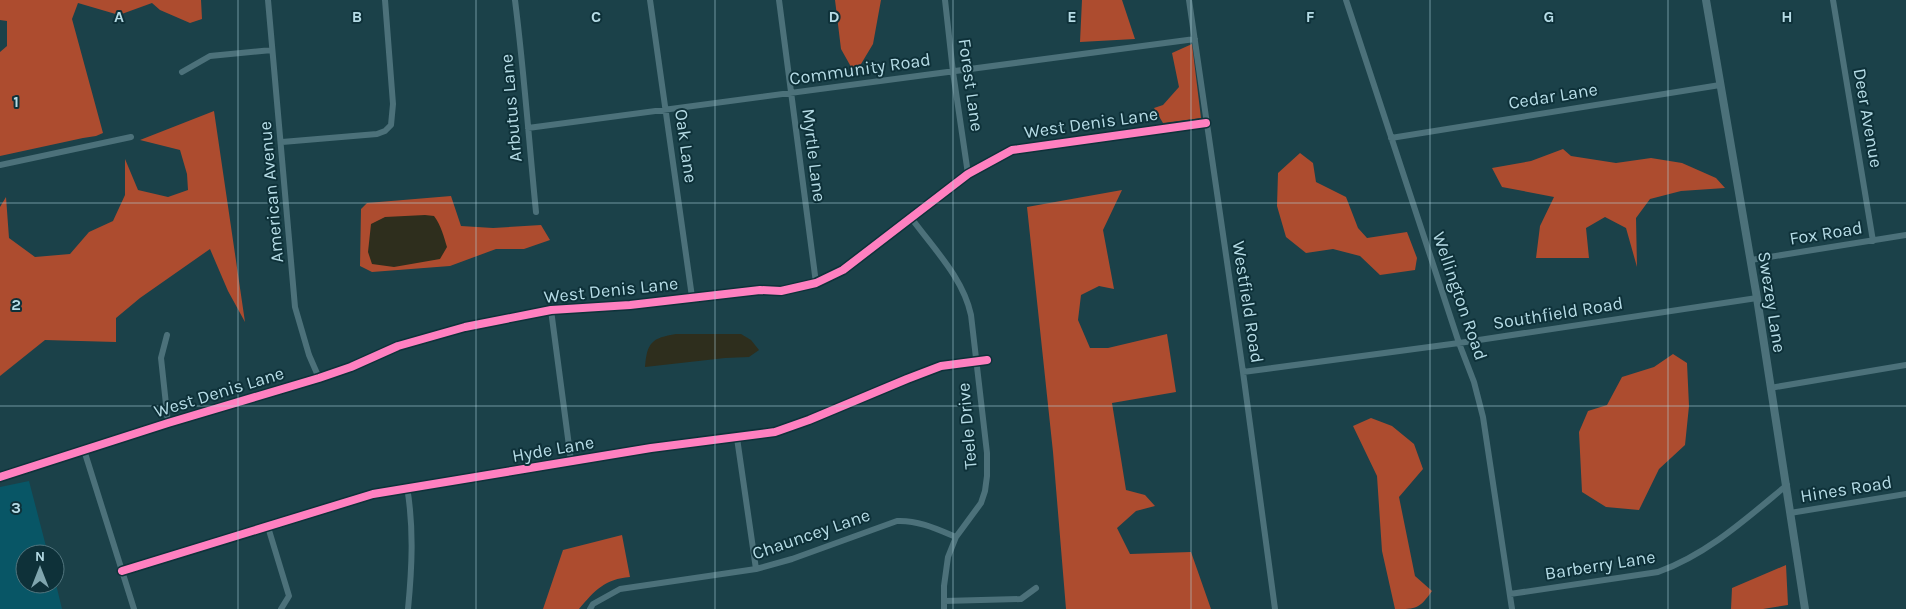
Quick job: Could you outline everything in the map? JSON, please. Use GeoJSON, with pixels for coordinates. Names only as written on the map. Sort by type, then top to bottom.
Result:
{"type":"FeatureCollection","features":[{"type":"Feature","properties":{"kind":"street","name":"American Avenue"},"geometry":{"type":"LineString","coordinates":[[268,0],[296,307],[309,355],[319,378]]}},
{"type":"Feature","properties":{"kind":"street"},"geometry":{"type":"LineString","coordinates":[[282,142],[377,134],[385,131],[391,125],[393,104],[384,0]]}},
{"type":"Feature","properties":{"kind":"street","name":"Arbutus Lane"},"geometry":{"type":"LineString","coordinates":[[515,0],[526,86],[536,212]]}},
{"type":"Feature","properties":{"kind":"street","name":"Oak Lane"},"geometry":{"type":"LineString","coordinates":[[650,0],[692,297]]}},
{"type":"Feature","properties":{"kind":"street","name":"Myrtle Lane"},"geometry":{"type":"LineString","coordinates":[[779,0],[816,283]]}},
{"type":"Feature","properties":{"kind":"street","name":"Forest Lane"},"geometry":{"type":"LineString","coordinates":[[945,0],[953,72],[968,174]]}},
{"type":"Feature","properties":{"kind":"street","name":"Westfield Road"},"geometry":{"type":"LineString","coordinates":[[1189,0],[1275,609]]}},
{"type":"Feature","properties":{"kind":"street","name":"Wellington Road"},"geometry":{"type":"LineString","coordinates":[[1346,0],[1390,138],[1474,382],[1483,417],[1512,609]]}},
{"type":"Feature","properties":{"kind":"street","name":"Swezey Lane"},"geometry":{"type":"LineString","coordinates":[[1706,0],[1751,260],[1805,609]]}},
{"type":"Feature","properties":{"kind":"street","name":"Deer Avenue"},"geometry":{"type":"LineString","coordinates":[[1833,0],[1873,241]]}},
{"type":"Feature","properties":{"kind":"street","name":"Community Road"},"geometry":{"type":"LineString","coordinates":[[528,128],[1195,39]]}},
{"type":"Feature","properties":{"kind":"street"},"geometry":{"type":"LineString","coordinates":[[182,72],[210,56],[272,50]]}},
{"type":"Feature","properties":{"kind":"street","name":"Cedar Lane"},"geometry":{"type":"LineString","coordinates":[[1390,138],[1720,85]]}},
{"type":"Feature","properties":{"kind":"street","name":"West Denis Lane"},"geometry":{"type":"LineString","coordinates":[[0,476],[319,378],[351,367],[398,346],[465,327],[552,310],[630,305],[760,290],[781,291],[816,283],[844,270],[968,174],[1012,150],[1206,123]]}},
{"type":"Feature","properties":{"kind":"street"},"geometry":{"type":"LineString","coordinates":[[0,165],[131,137]]}},
{"type":"Feature","properties":{"kind":"street","name":"Teele Drive"},"geometry":{"type":"LineString","coordinates":[[912,219],[957,278],[968,298],[987,453],[985,491],[981,503],[956,537],[948,557],[945,572],[944,609]]}},
{"type":"Feature","properties":{"kind":"street","name":"Fox Road"},"geometry":{"type":"LineString","coordinates":[[1751,260],[1906,235]]}},
{"type":"Feature","properties":{"kind":"street","name":"Southfield Road"},"geometry":{"type":"LineString","coordinates":[[1243,372],[1459,343],[1757,298]]}},
{"type":"Feature","properties":{"kind":"street"},"geometry":{"type":"LineString","coordinates":[[552,310],[572,461]]}},
{"type":"Feature","properties":{"kind":"street"},"geometry":{"type":"LineString","coordinates":[[167,335],[161,358],[168,423]]}},
{"type":"Feature","properties":{"kind":"street","name":"Hyde Lane"},"geometry":{"type":"LineString","coordinates":[[122,571],[373,494],[651,448],[774,432],[809,420],[907,378],[941,366],[988,360]]}},
{"type":"Feature","properties":{"kind":"street"},"geometry":{"type":"LineString","coordinates":[[1770,388],[1906,365]]}},
{"type":"Feature","properties":{"kind":"street"},"geometry":{"type":"LineString","coordinates":[[737,438],[756,569]]}},
{"type":"Feature","properties":{"kind":"street"},"geometry":{"type":"LineString","coordinates":[[84,450],[134,609]]}},
{"type":"Feature","properties":{"kind":"street","name":"Barberry Lane"},"geometry":{"type":"LineString","coordinates":[[1510,594],[1658,572],[1675,566],[1723,536],[1787,484]]}},
{"type":"Feature","properties":{"kind":"street"},"geometry":{"type":"LineString","coordinates":[[407,487],[412,516],[408,609]]}},
{"type":"Feature","properties":{"kind":"street","name":"Hines Road"},"geometry":{"type":"LineString","coordinates":[[1790,513],[1906,494]]}},
{"type":"Feature","properties":{"kind":"street","name":"Chauncey Lane"},"geometry":{"type":"LineString","coordinates":[[590,609],[593,604],[620,589],[756,569],[792,559],[897,521],[912,521],[933,527],[956,537]]}},
{"type":"Feature","properties":{"kind":"street"},"geometry":{"type":"LineString","coordinates":[[268,527],[289,596],[281,609]]}},
{"type":"Feature","properties":{"kind":"street"},"geometry":{"type":"LineString","coordinates":[[944,601],[1020,599],[1036,588]]}},
{"type":"Feature","properties":{"kind":"shaded area"},"geometry":{"type":"Polygon","coordinates":[[[0,0],[201,0],[202,19],[190,23],[160,10],[152,3],[119,15],[78,3],[72,19],[103,133],[0,156],[0,52],[7,46],[7,21],[0,20],[0,0]]]}},
{"type":"Feature","properties":{"kind":"shaded area"},"geometry":{"type":"Polygon","coordinates":[[[835,0],[881,0],[873,44],[855,74],[841,49],[835,0]]]}},
{"type":"Feature","properties":{"kind":"shaded area"},"geometry":{"type":"Polygon","coordinates":[[[1082,0],[1122,0],[1135,39],[1080,42],[1082,0]]]}},
{"type":"Feature","properties":{"kind":"shaded area"},"geometry":{"type":"Polygon","coordinates":[[[1192,44],[1201,118],[1163,123],[1154,108],[1163,105],[1179,87],[1172,53],[1192,44]]]}},
{"type":"Feature","properties":{"kind":"shaded area"},"geometry":{"type":"Polygon","coordinates":[[[214,111],[245,322],[228,291],[210,249],[140,298],[116,318],[116,342],[45,340],[0,376],[0,207],[6,197],[9,238],[35,257],[70,254],[89,232],[113,221],[125,195],[125,159],[138,190],[168,197],[188,190],[187,174],[180,150],[140,140],[214,111]]]}},
{"type":"Feature","properties":{"kind":"shaded area"},"geometry":{"type":"Polygon","coordinates":[[[1563,149],[1571,156],[1616,163],[1651,158],[1682,163],[1716,178],[1725,188],[1681,191],[1650,199],[1636,218],[1637,267],[1626,228],[1605,217],[1586,228],[1589,258],[1536,258],[1540,226],[1554,197],[1502,187],[1492,168],[1531,161],[1563,149]]]}},
{"type":"Feature","properties":{"kind":"shaded area"},"geometry":{"type":"Polygon","coordinates":[[[1300,153],[1313,163],[1316,182],[1346,197],[1358,228],[1367,238],[1407,232],[1417,258],[1415,270],[1380,275],[1360,256],[1333,249],[1306,253],[1286,237],[1277,206],[1278,173],[1300,153]]]}},
{"type":"Feature","properties":{"kind":"shaded area"},"geometry":{"type":"Polygon","coordinates":[[[1122,190],[1103,230],[1114,289],[1099,286],[1081,295],[1078,320],[1090,348],[1108,348],[1167,334],[1176,392],[1112,403],[1126,490],[1145,495],[1155,506],[1136,511],[1117,528],[1130,554],[1191,552],[1211,609],[1066,609],[1053,452],[1027,207],[1122,190]]]}},
{"type":"Feature","properties":{"kind":"shaded area"},"geometry":{"type":"Polygon","coordinates":[[[451,196],[461,226],[493,228],[541,225],[550,240],[524,249],[496,249],[450,266],[372,272],[360,266],[361,209],[367,203],[451,196]]]}},
{"type":"Feature","properties":{"kind":"shaded area"},"geometry":{"type":"Polygon","coordinates":[[[434,216],[439,223],[447,247],[440,259],[394,267],[372,264],[368,252],[371,224],[385,217],[434,216]]]}},
{"type":"Feature","properties":{"kind":"shaded area"},"geometry":{"type":"Polygon","coordinates":[[[676,334],[741,334],[751,340],[759,350],[749,357],[645,367],[647,352],[652,343],[661,337],[676,334]]]}},
{"type":"Feature","properties":{"kind":"shaded area"},"geometry":{"type":"Polygon","coordinates":[[[1673,354],[1687,363],[1689,406],[1685,445],[1659,469],[1639,510],[1606,507],[1582,492],[1579,432],[1588,411],[1607,405],[1622,377],[1654,367],[1673,354]]]}},
{"type":"Feature","properties":{"kind":"shaded area"},"geometry":{"type":"Polygon","coordinates":[[[1371,418],[1392,426],[1414,444],[1423,469],[1399,497],[1415,576],[1432,591],[1420,605],[1413,608],[1395,609],[1382,551],[1377,476],[1353,426],[1371,418]]]}},
{"type":"Feature","properties":{"kind":"shaded area"},"geometry":{"type":"Polygon","coordinates":[[[29,481],[45,544],[15,544],[15,594],[58,594],[62,609],[0,609],[0,487],[29,481]]]}},
{"type":"Feature","properties":{"kind":"shaded area"},"geometry":{"type":"Polygon","coordinates":[[[622,535],[630,577],[607,583],[590,596],[579,609],[543,609],[563,550],[622,535]]]}},
{"type":"Feature","properties":{"kind":"shaded area"},"geometry":{"type":"Polygon","coordinates":[[[1786,565],[1788,605],[1763,609],[1731,609],[1732,588],[1786,565]]]}},
{"type":"Feature","properties":{"kind":"cycle path"},"geometry":{"type":"LineString","coordinates":[[0,477],[168,423],[319,378],[351,367],[398,346],[465,327],[551,310],[630,305],[760,290],[781,291],[816,283],[843,270],[968,174],[1012,150],[1206,123]]}},
{"type":"Feature","properties":{"kind":"cycle path"},"geometry":{"type":"LineString","coordinates":[[122,571],[373,494],[651,448],[775,432],[941,366],[987,360]]}}]}
